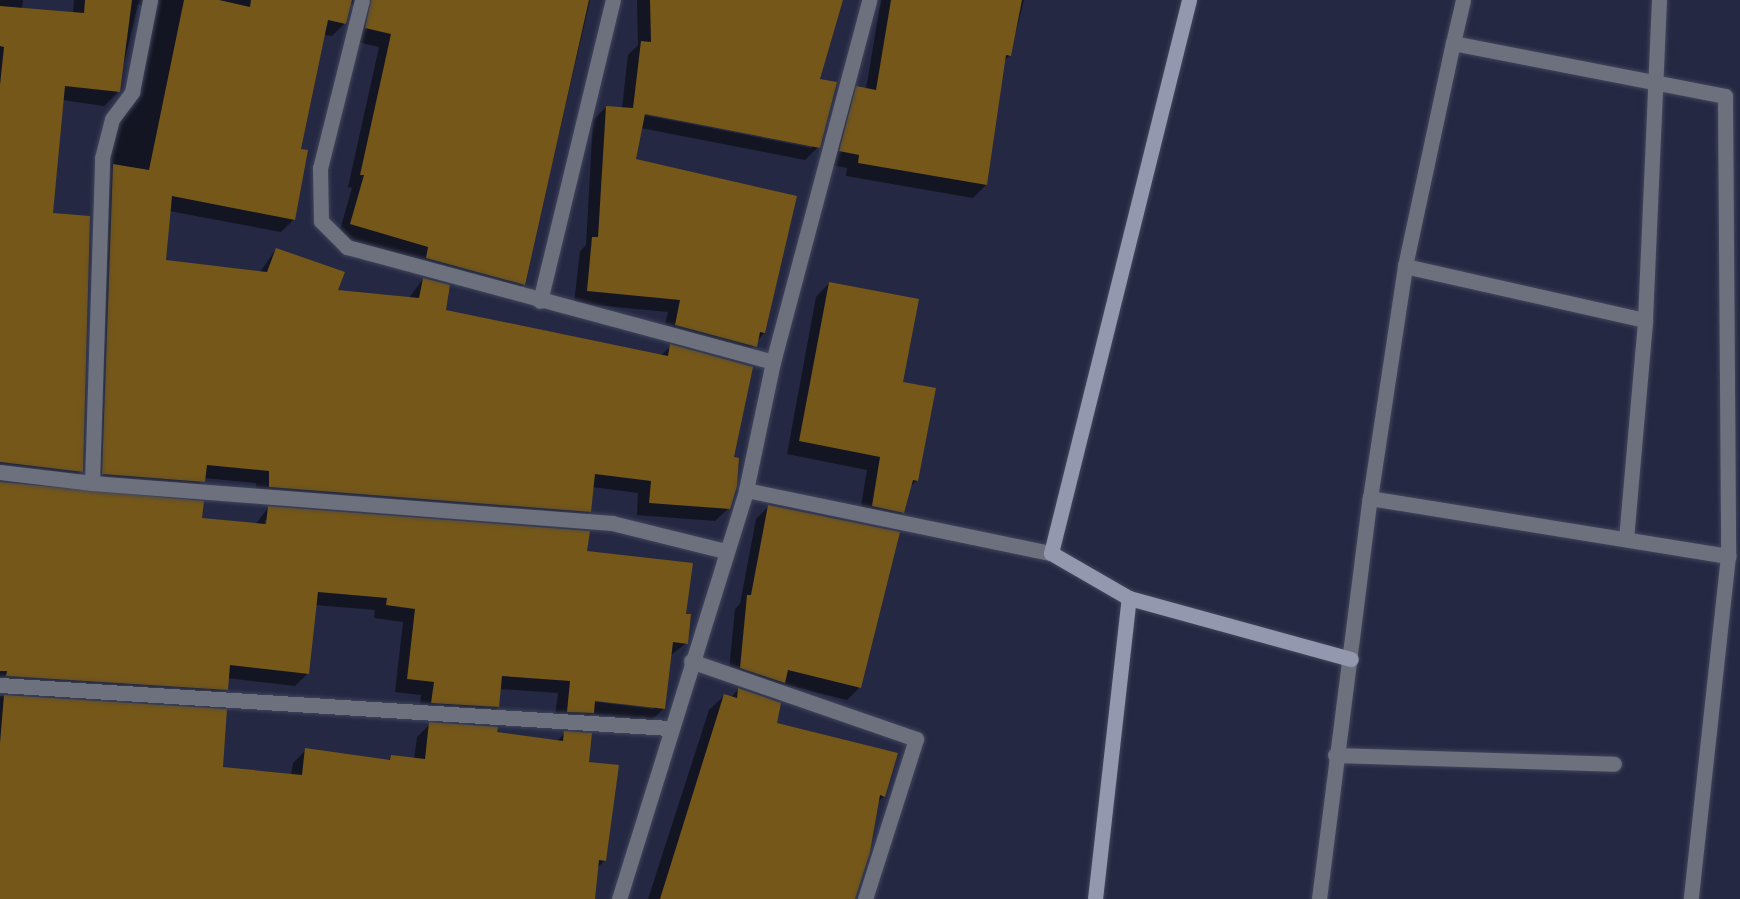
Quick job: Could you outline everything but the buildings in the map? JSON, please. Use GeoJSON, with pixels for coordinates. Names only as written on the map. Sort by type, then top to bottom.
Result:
{"type":"FeatureCollection","features":[{"type":"Feature","properties":{"kind":"street"},"geometry":{"type":"LineString","coordinates":[[92,483],[102,158],[112,119],[132,92],[150,0]]}},
{"type":"Feature","properties":{"kind":"street"},"geometry":{"type":"LineString","coordinates":[[362,0],[320,168],[321,221],[347,247],[540,301],[773,362]]}},
{"type":"Feature","properties":{"kind":"street"},"geometry":{"type":"LineString","coordinates":[[540,301],[613,0]]}},
{"type":"Feature","properties":{"kind":"street"},"geometry":{"type":"LineString","coordinates":[[618,899],[669,728],[746,490],[773,362],[869,0]]}},
{"type":"Feature","properties":{"kind":"street"},"geometry":{"type":"LineString","coordinates":[[1051,553],[1189,0]]}},
{"type":"Feature","properties":{"kind":"street"},"geometry":{"type":"LineString","coordinates":[[1319,899],[1335,755],[1351,659],[1370,498],[1405,266],[1463,0]]}},
{"type":"Feature","properties":{"kind":"street"},"geometry":{"type":"LineString","coordinates":[[1626,539],[1645,320],[1659,0]]}},
{"type":"Feature","properties":{"kind":"street"},"geometry":{"type":"LineString","coordinates":[[1453,43],[1725,96],[1728,556],[1691,899]]}},
{"type":"Feature","properties":{"kind":"street"},"geometry":{"type":"LineString","coordinates":[[1405,266],[1645,320]]}},
{"type":"Feature","properties":{"kind":"street"},"geometry":{"type":"LineString","coordinates":[[0,472],[92,483],[612,523],[725,551]]}},
{"type":"Feature","properties":{"kind":"street"},"geometry":{"type":"LineString","coordinates":[[746,490],[1051,553],[1129,598],[1351,659]]}},
{"type":"Feature","properties":{"kind":"street"},"geometry":{"type":"LineString","coordinates":[[1370,498],[1728,556]]}},
{"type":"Feature","properties":{"kind":"street"},"geometry":{"type":"LineString","coordinates":[[1095,899],[1129,598]]}},
{"type":"Feature","properties":{"kind":"street"},"geometry":{"type":"LineString","coordinates":[[691,661],[916,739],[865,899]]}},
{"type":"Feature","properties":{"kind":"street"},"geometry":{"type":"LineString","coordinates":[[0,685],[669,728]]}},
{"type":"Feature","properties":{"kind":"street"},"geometry":{"type":"LineString","coordinates":[[1335,755],[1614,764]]}}]}
